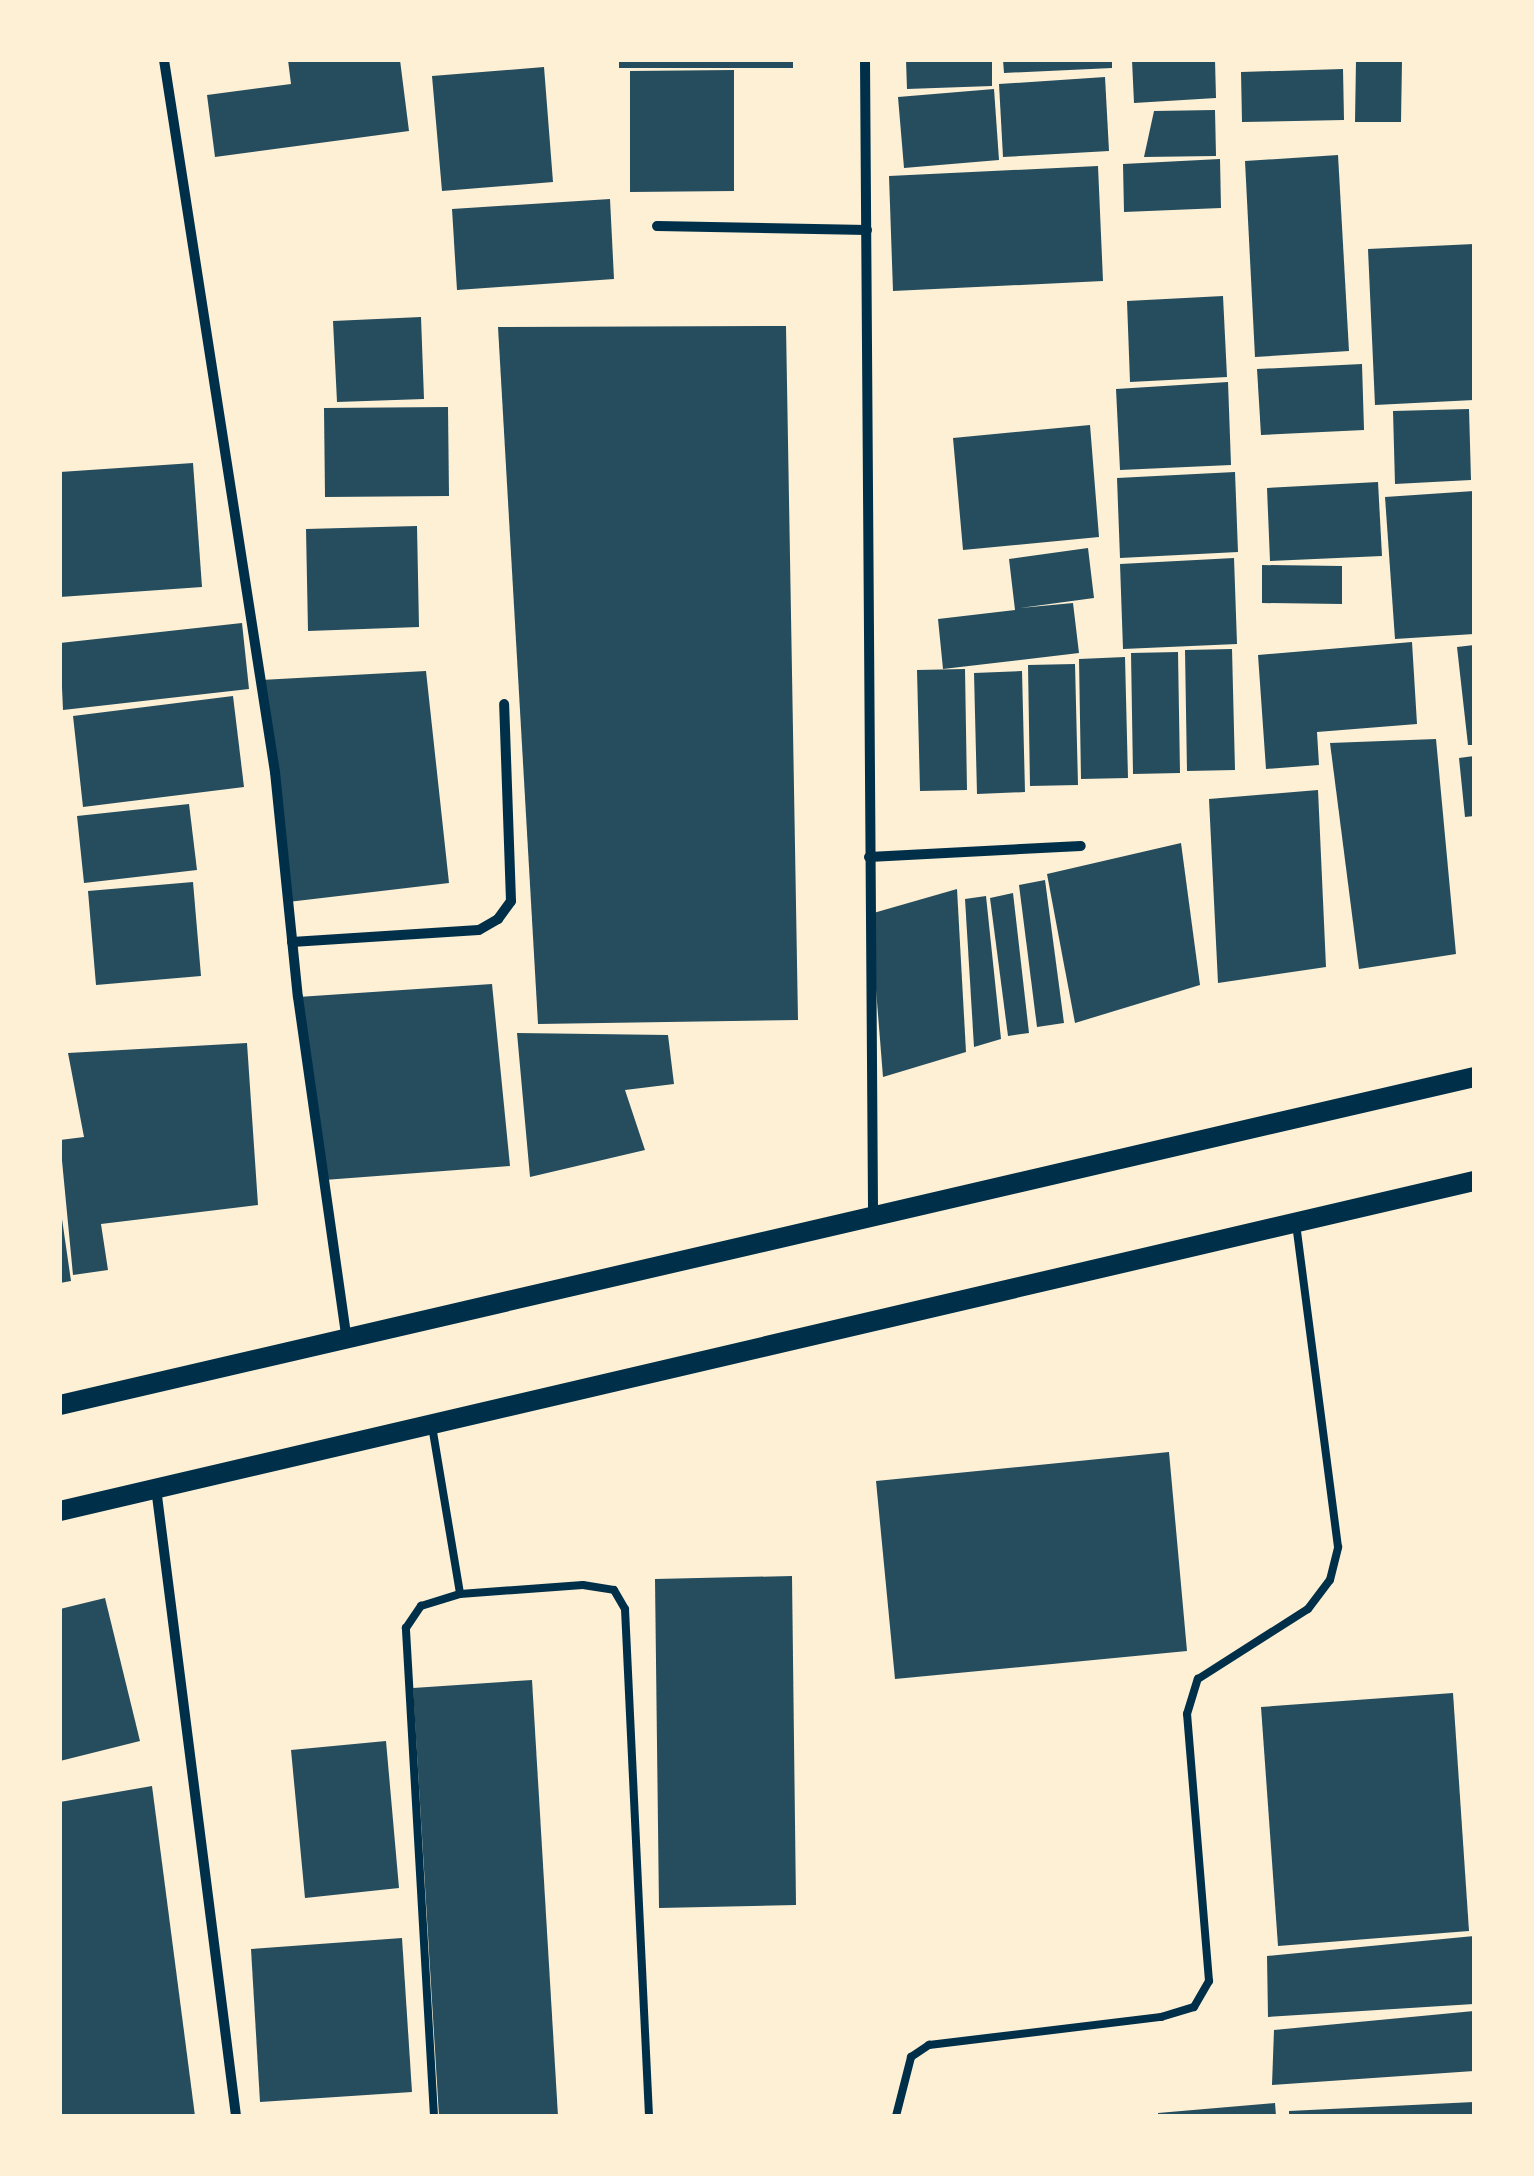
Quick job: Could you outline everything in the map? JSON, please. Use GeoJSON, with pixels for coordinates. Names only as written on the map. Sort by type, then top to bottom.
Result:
{"type":"FeatureCollection","features":[{"type":"Feature","properties":{"kind":"main road"},"geometry":{"type":"LineString","coordinates":[[60,1406],[346,1335],[1474,1077]]}},
{"type":"Feature","properties":{"kind":"main road"},"geometry":{"type":"LineString","coordinates":[[60,1512],[1474,1181]]}},
{"type":"Feature","properties":{"kind":"street"},"geometry":{"type":"LineString","coordinates":[[164,60],[274,772],[292,942],[346,1335]]}},
{"type":"Feature","properties":{"kind":"street"},"geometry":{"type":"LineString","coordinates":[[865,60],[873,1216]]}},
{"type":"Feature","properties":{"kind":"street"},"geometry":{"type":"LineString","coordinates":[[656,226],[867,230]]}},
{"type":"Feature","properties":{"kind":"street"},"geometry":{"type":"LineString","coordinates":[[292,942],[479,930],[498,919],[511,901],[504,704]]}},
{"type":"Feature","properties":{"kind":"street"},"geometry":{"type":"LineString","coordinates":[[869,858],[1081,846]]}},
{"type":"Feature","properties":{"kind":"street"},"geometry":{"type":"LineString","coordinates":[[156,1488],[236,2116]]}},
{"type":"Feature","properties":{"kind":"lane"},"geometry":{"type":"LineString","coordinates":[[896,2116],[911,2058],[930,2044],[1162,2017],[1194,2007],[1209,1981],[1188,1714],[1198,1679],[1308,1609],[1330,1580],[1338,1547],[1296,1224]]}},
{"type":"Feature","properties":{"kind":"lane"},"geometry":{"type":"LineString","coordinates":[[432,1425],[460,1594]]}},
{"type":"Feature","properties":{"kind":"lane"},"geometry":{"type":"LineString","coordinates":[[434,2116],[406,1628],[421,1606],[460,1594],[582,1585],[614,1590],[622,1598],[649,2116]]}},
{"type":"Feature","properties":{"kind":"building"},"geometry":{"type":"Polygon","coordinates":[[[288,60],[400,60],[409,131],[215,157],[207,95],[291,84],[288,60]]]}},
{"type":"Feature","properties":{"kind":"building"},"geometry":{"type":"Polygon","coordinates":[[[619,60],[793,60],[793,68],[619,68],[619,60]]]}},
{"type":"Feature","properties":{"kind":"building"},"geometry":{"type":"Polygon","coordinates":[[[906,60],[992,60],[992,86],[907,89],[906,60]]]}},
{"type":"Feature","properties":{"kind":"building"},"geometry":{"type":"Polygon","coordinates":[[[1003,60],[1112,60],[1112,68],[1004,73],[1003,60]]]}},
{"type":"Feature","properties":{"kind":"building"},"geometry":{"type":"Polygon","coordinates":[[[1132,60],[1215,60],[1216,98],[1134,103],[1132,60]]]}},
{"type":"Feature","properties":{"kind":"building"},"geometry":{"type":"Polygon","coordinates":[[[1356,60],[1402,60],[1401,122],[1355,122],[1356,60]]]}},
{"type":"Feature","properties":{"kind":"building"},"geometry":{"type":"Polygon","coordinates":[[[544,67],[553,182],[442,191],[432,76],[544,67]]]}},
{"type":"Feature","properties":{"kind":"building"},"geometry":{"type":"Polygon","coordinates":[[[1343,69],[1344,120],[1242,122],[1241,72],[1343,69]]]}},
{"type":"Feature","properties":{"kind":"building"},"geometry":{"type":"Polygon","coordinates":[[[734,70],[734,191],[630,192],[630,71],[734,70]]]}},
{"type":"Feature","properties":{"kind":"building"},"geometry":{"type":"Polygon","coordinates":[[[1105,77],[1109,151],[1003,157],[999,84],[1105,77]]]}},
{"type":"Feature","properties":{"kind":"building"},"geometry":{"type":"Polygon","coordinates":[[[994,89],[999,160],[904,168],[898,97],[994,89]]]}},
{"type":"Feature","properties":{"kind":"building"},"geometry":{"type":"Polygon","coordinates":[[[1215,110],[1216,156],[1144,157],[1154,111],[1215,110]]]}},
{"type":"Feature","properties":{"kind":"building"},"geometry":{"type":"Polygon","coordinates":[[[1338,155],[1349,351],[1255,357],[1245,161],[1338,155]]]}},
{"type":"Feature","properties":{"kind":"building"},"geometry":{"type":"Polygon","coordinates":[[[1220,159],[1221,208],[1124,212],[1123,164],[1220,159]]]}},
{"type":"Feature","properties":{"kind":"building"},"geometry":{"type":"Polygon","coordinates":[[[1098,166],[1103,281],[893,291],[889,176],[1098,166]]]}},
{"type":"Feature","properties":{"kind":"building"},"geometry":{"type":"Polygon","coordinates":[[[610,199],[614,279],[457,290],[452,209],[610,199]]]}},
{"type":"Feature","properties":{"kind":"building"},"geometry":{"type":"Polygon","coordinates":[[[1474,244],[1474,400],[1375,405],[1368,249],[1474,244]]]}},
{"type":"Feature","properties":{"kind":"building"},"geometry":{"type":"Polygon","coordinates":[[[1223,296],[1227,377],[1130,382],[1127,301],[1223,296]]]}},
{"type":"Feature","properties":{"kind":"building"},"geometry":{"type":"Polygon","coordinates":[[[421,317],[424,399],[337,402],[333,321],[421,317]]]}},
{"type":"Feature","properties":{"kind":"building"},"geometry":{"type":"Polygon","coordinates":[[[786,326],[798,1020],[538,1024],[498,327],[786,326]]]}},
{"type":"Feature","properties":{"kind":"building"},"geometry":{"type":"Polygon","coordinates":[[[1362,364],[1364,430],[1261,435],[1257,369],[1362,364]]]}},
{"type":"Feature","properties":{"kind":"building"},"geometry":{"type":"Polygon","coordinates":[[[1228,382],[1231,465],[1120,470],[1116,389],[1228,382]]]}},
{"type":"Feature","properties":{"kind":"building"},"geometry":{"type":"Polygon","coordinates":[[[448,407],[449,496],[325,497],[324,408],[448,407]]]}},
{"type":"Feature","properties":{"kind":"building"},"geometry":{"type":"Polygon","coordinates":[[[1469,409],[1471,480],[1395,484],[1393,411],[1469,409]]]}},
{"type":"Feature","properties":{"kind":"building"},"geometry":{"type":"Polygon","coordinates":[[[1090,425],[1099,537],[963,550],[953,438],[1090,425]]]}},
{"type":"Feature","properties":{"kind":"building"},"geometry":{"type":"Polygon","coordinates":[[[193,463],[202,587],[60,597],[60,472],[193,463]]]}},
{"type":"Feature","properties":{"kind":"building"},"geometry":{"type":"Polygon","coordinates":[[[1235,472],[1238,552],[1120,558],[1117,478],[1235,472]]]}},
{"type":"Feature","properties":{"kind":"building"},"geometry":{"type":"Polygon","coordinates":[[[1378,482],[1382,556],[1270,561],[1267,488],[1378,482]]]}},
{"type":"Feature","properties":{"kind":"building"},"geometry":{"type":"Polygon","coordinates":[[[1474,491],[1474,634],[1395,639],[1385,497],[1474,491]]]}},
{"type":"Feature","properties":{"kind":"building"},"geometry":{"type":"Polygon","coordinates":[[[417,526],[419,627],[308,631],[306,529],[417,526]]]}},
{"type":"Feature","properties":{"kind":"building"},"geometry":{"type":"Polygon","coordinates":[[[1088,548],[1094,598],[1020,608],[1073,603],[1079,653],[943,669],[938,619],[1015,610],[1009,559],[1088,548]]]}},
{"type":"Feature","properties":{"kind":"building"},"geometry":{"type":"Polygon","coordinates":[[[1234,558],[1237,644],[1123,649],[1120,564],[1234,558]]]}},
{"type":"Feature","properties":{"kind":"building"},"geometry":{"type":"Polygon","coordinates":[[[1262,565],[1342,566],[1342,604],[1262,603],[1262,565]]]}},
{"type":"Feature","properties":{"kind":"building"},"geometry":{"type":"Polygon","coordinates":[[[242,623],[249,689],[63,710],[60,643],[242,623]]]}},
{"type":"Feature","properties":{"kind":"building"},"geometry":{"type":"Polygon","coordinates":[[[1412,642],[1417,724],[1317,732],[1319,765],[1266,769],[1258,655],[1412,642]]]}},
{"type":"Feature","properties":{"kind":"building"},"geometry":{"type":"Polygon","coordinates":[[[1474,645],[1474,745],[1468,745],[1457,647],[1474,645]]]}},
{"type":"Feature","properties":{"kind":"building"},"geometry":{"type":"Polygon","coordinates":[[[1232,649],[1235,770],[1187,771],[1185,650],[1232,649]]]}},
{"type":"Feature","properties":{"kind":"building"},"geometry":{"type":"Polygon","coordinates":[[[1178,652],[1180,773],[1133,774],[1131,653],[1178,652]]]}},
{"type":"Feature","properties":{"kind":"building"},"geometry":{"type":"Polygon","coordinates":[[[1125,657],[1128,778],[1081,779],[1079,659],[1125,657]]]}},
{"type":"Feature","properties":{"kind":"building"},"geometry":{"type":"Polygon","coordinates":[[[1075,664],[1078,785],[1030,786],[1028,665],[1075,664]]]}},
{"type":"Feature","properties":{"kind":"building"},"geometry":{"type":"Polygon","coordinates":[[[965,669],[967,790],[920,791],[917,670],[965,669]]]}},
{"type":"Feature","properties":{"kind":"building"},"geometry":{"type":"Polygon","coordinates":[[[426,671],[449,883],[288,902],[261,680],[426,671]]]}},
{"type":"Feature","properties":{"kind":"building"},"geometry":{"type":"Polygon","coordinates":[[[1022,671],[1025,792],[977,794],[974,673],[1022,671]]]}},
{"type":"Feature","properties":{"kind":"building"},"geometry":{"type":"Polygon","coordinates":[[[233,696],[244,787],[83,807],[73,716],[233,696]]]}},
{"type":"Feature","properties":{"kind":"building"},"geometry":{"type":"Polygon","coordinates":[[[1436,739],[1456,954],[1359,969],[1330,743],[1436,739]]]}},
{"type":"Feature","properties":{"kind":"building"},"geometry":{"type":"Polygon","coordinates":[[[1474,756],[1474,816],[1465,817],[1459,758],[1474,756]]]}},
{"type":"Feature","properties":{"kind":"building"},"geometry":{"type":"Polygon","coordinates":[[[1318,790],[1326,967],[1218,983],[1209,799],[1318,790]]]}},
{"type":"Feature","properties":{"kind":"building"},"geometry":{"type":"Polygon","coordinates":[[[189,804],[197,870],[84,883],[77,816],[189,804]]]}},
{"type":"Feature","properties":{"kind":"building"},"geometry":{"type":"Polygon","coordinates":[[[1181,843],[1200,985],[1075,1023],[1047,874],[1181,843]]]}},
{"type":"Feature","properties":{"kind":"building"},"geometry":{"type":"Polygon","coordinates":[[[1045,880],[1064,1023],[1037,1027],[1019,885],[1045,880]]]}},
{"type":"Feature","properties":{"kind":"building"},"geometry":{"type":"Polygon","coordinates":[[[193,882],[201,976],[96,985],[88,891],[193,882]]]}},
{"type":"Feature","properties":{"kind":"building"},"geometry":{"type":"Polygon","coordinates":[[[957,889],[966,1052],[883,1077],[870,914],[957,889]]]}},
{"type":"Feature","properties":{"kind":"building"},"geometry":{"type":"Polygon","coordinates":[[[1013,893],[1029,1033],[1008,1036],[990,898],[1013,893]]]}},
{"type":"Feature","properties":{"kind":"building"},"geometry":{"type":"Polygon","coordinates":[[[986,896],[1001,1039],[974,1047],[965,899],[986,896]]]}},
{"type":"Feature","properties":{"kind":"building"},"geometry":{"type":"Polygon","coordinates":[[[492,984],[510,1166],[324,1180],[298,997],[492,984]]]}},
{"type":"Feature","properties":{"kind":"building"},"geometry":{"type":"Polygon","coordinates":[[[517,1033],[668,1035],[674,1084],[625,1090],[645,1150],[530,1177],[517,1033]]]}},
{"type":"Feature","properties":{"kind":"building"},"geometry":{"type":"Polygon","coordinates":[[[247,1043],[258,1205],[101,1224],[108,1270],[73,1275],[60,1140],[84,1137],[68,1053],[247,1043]]]}},
{"type":"Feature","properties":{"kind":"building"},"geometry":{"type":"Polygon","coordinates":[[[60,1220],[71,1281],[60,1283],[60,1220]]]}},
{"type":"Feature","properties":{"kind":"building"},"geometry":{"type":"Polygon","coordinates":[[[1169,1452],[1187,1651],[895,1679],[876,1481],[1169,1452]]]}},
{"type":"Feature","properties":{"kind":"building"},"geometry":{"type":"Polygon","coordinates":[[[792,1576],[796,1905],[659,1908],[655,1579],[792,1576]]]}},
{"type":"Feature","properties":{"kind":"building"},"geometry":{"type":"Polygon","coordinates":[[[105,1598],[140,1741],[60,1761],[60,1609],[105,1598]]]}},
{"type":"Feature","properties":{"kind":"building"},"geometry":{"type":"Polygon","coordinates":[[[532,1680],[558,2116],[439,2116],[413,1688],[532,1680]]]}},
{"type":"Feature","properties":{"kind":"building"},"geometry":{"type":"Polygon","coordinates":[[[1453,1693],[1469,1931],[1278,1946],[1261,1707],[1453,1693]]]}},
{"type":"Feature","properties":{"kind":"building"},"geometry":{"type":"Polygon","coordinates":[[[386,1741],[399,1888],[305,1898],[291,1750],[386,1741]]]}},
{"type":"Feature","properties":{"kind":"building"},"geometry":{"type":"Polygon","coordinates":[[[152,1786],[195,2116],[60,2116],[60,1802],[152,1786]]]}},
{"type":"Feature","properties":{"kind":"building"},"geometry":{"type":"Polygon","coordinates":[[[1474,1936],[1474,2004],[1268,2017],[1267,1956],[1474,1936]]]}},
{"type":"Feature","properties":{"kind":"building"},"geometry":{"type":"Polygon","coordinates":[[[402,1938],[412,2092],[260,2102],[251,1949],[402,1938]]]}},
{"type":"Feature","properties":{"kind":"building"},"geometry":{"type":"Polygon","coordinates":[[[1474,2011],[1474,2071],[1272,2085],[1274,2030],[1474,2011]]]}},
{"type":"Feature","properties":{"kind":"building"},"geometry":{"type":"Polygon","coordinates":[[[1474,2102],[1474,2116],[1289,2116],[1289,2111],[1474,2102]]]}},
{"type":"Feature","properties":{"kind":"building"},"geometry":{"type":"Polygon","coordinates":[[[1275,2103],[1276,2116],[1158,2116],[1158,2113],[1275,2103]]]}}]}
